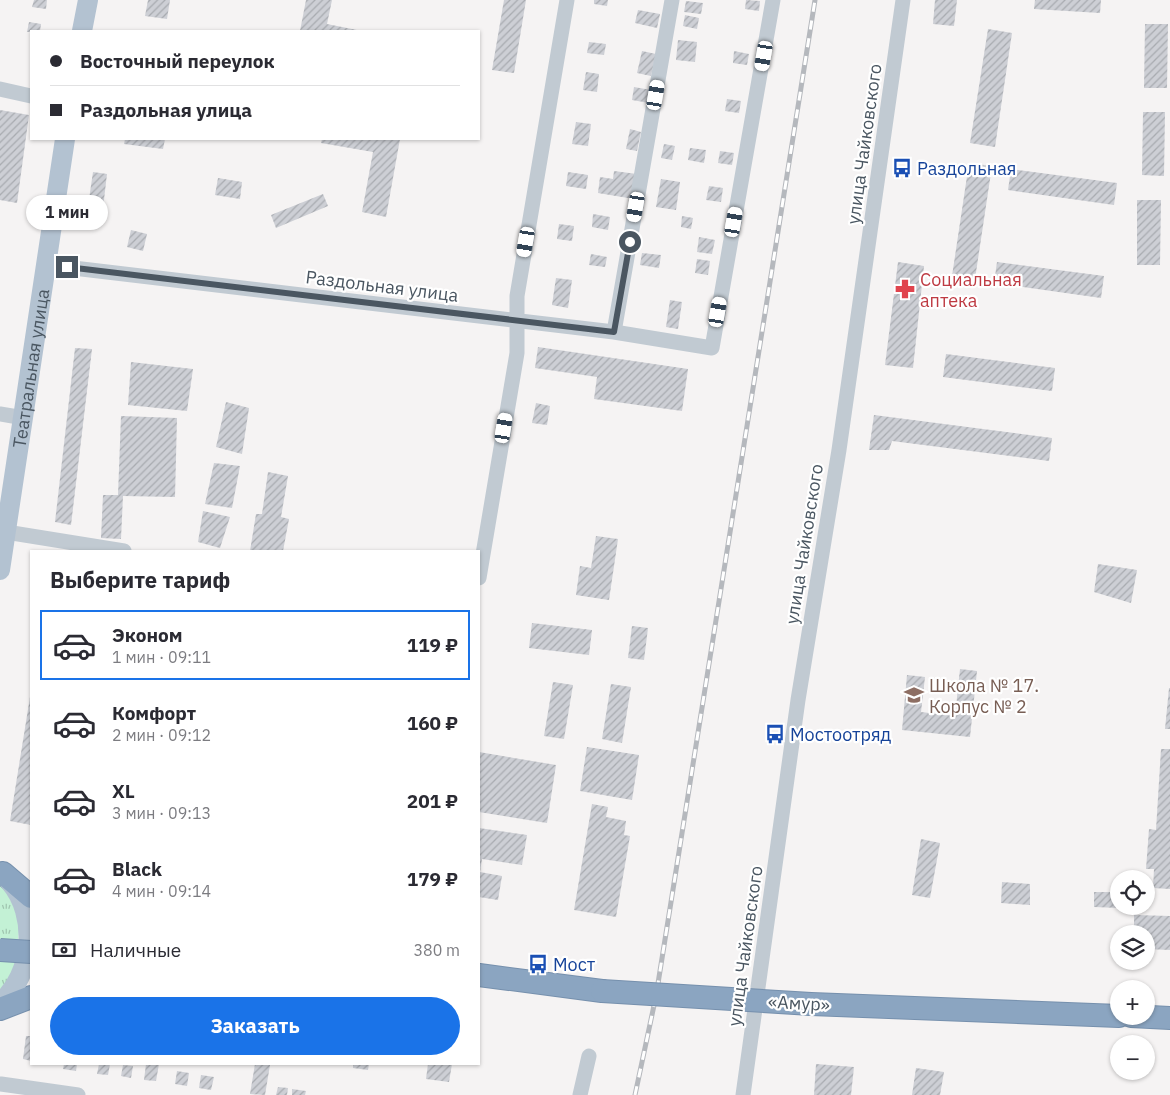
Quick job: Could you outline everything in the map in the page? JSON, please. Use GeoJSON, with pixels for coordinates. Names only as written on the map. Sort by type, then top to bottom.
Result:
{"type":"FeatureCollection","features":[{"type":"Feature","properties":{"kind":"highway"},"geometry":{"type":"LineString","coordinates":[[1,871],[30,896]]}},
{"type":"Feature","properties":{"kind":"highway"},"geometry":{"type":"LineString","coordinates":[[0,950],[30,952]]}},
{"type":"Feature","properties":{"kind":"highway"},"geometry":{"type":"LineString","coordinates":[[480,974],[602,991]]}},
{"type":"Feature","properties":{"kind":"highway","name":"«Амур»"},"geometry":{"type":"LineString","coordinates":[[480,982],[811,1004],[1110,1016]]}},
{"type":"Feature","properties":{"kind":"highway"},"geometry":{"type":"LineString","coordinates":[[480,989],[602,991]]}},
{"type":"Feature","properties":{"kind":"highway"},"geometry":{"type":"LineString","coordinates":[[0,1009],[30,997]]}},
{"type":"Feature","properties":{"kind":"highway"},"geometry":{"type":"LineString","coordinates":[[1155,1017],[1170,1018]]}},
{"type":"Feature","properties":{"kind":"main road"},"geometry":{"type":"LineString","coordinates":[[82,30],[88,0]]}},
{"type":"Feature","properties":{"kind":"main road","name":"Театральная улица"},"geometry":{"type":"LineString","coordinates":[[0,570],[66,140]]}},
{"type":"Feature","properties":{"kind":"main road"},"geometry":{"type":"LineString","coordinates":[[0,1002],[14,986],[23,970],[28,953],[29,934],[27,917],[21,900],[1,871]]}},
{"type":"Feature","properties":{"kind":"street"},"geometry":{"type":"LineString","coordinates":[[480,572],[517,353],[517,296],[567,0]]}},
{"type":"Feature","properties":{"kind":"street"},"geometry":{"type":"LineString","coordinates":[[614,332],[672,0]]}},
{"type":"Feature","properties":{"kind":"street","name":"Раздольная улица"},"geometry":{"type":"LineString","coordinates":[[48,265],[614,332],[712,348],[773,0]]}},
{"type":"Feature","properties":{"kind":"street","name":"улица Чайковского"},"geometry":{"type":"LineString","coordinates":[[743,1095],[798,700],[843,421],[903,0]]}},
{"type":"Feature","properties":{"kind":"street"},"geometry":{"type":"LineString","coordinates":[[0,89],[30,96]]}},
{"type":"Feature","properties":{"kind":"street"},"geometry":{"type":"LineString","coordinates":[[0,414],[24,418]]}},
{"type":"Feature","properties":{"kind":"street"},"geometry":{"type":"LineString","coordinates":[[6,532],[118,550]]}},
{"type":"Feature","properties":{"kind":"street"},"geometry":{"type":"LineString","coordinates":[[580,1095],[589,1056]]}},
{"type":"Feature","properties":{"kind":"street"},"geometry":{"type":"LineString","coordinates":[[0,1083],[78,1095]]}},
{"type":"Feature","properties":{"kind":"green space"},"geometry":{"type":"Polygon","coordinates":[[[0,880],[20,918],[16,967],[0,993],[0,880]]]}},
{"type":"Feature","properties":{"kind":"building"},"geometry":{"type":"Polygon","coordinates":[[[34,0],[47,0],[46,9],[32,7],[34,0]]]}},
{"type":"Feature","properties":{"kind":"building"},"geometry":{"type":"Polygon","coordinates":[[[148,0],[170,0],[167,19],[145,16],[148,0]]]}},
{"type":"Feature","properties":{"kind":"building"},"geometry":{"type":"Polygon","coordinates":[[[306,0],[332,0],[327,24],[357,30],[300,30],[306,0]]]}},
{"type":"Feature","properties":{"kind":"building"},"geometry":{"type":"Polygon","coordinates":[[[504,0],[526,0],[514,73],[492,70],[504,0]]]}},
{"type":"Feature","properties":{"kind":"building"},"geometry":{"type":"Polygon","coordinates":[[[594,0],[608,0],[607,6],[594,4],[594,0]]]}},
{"type":"Feature","properties":{"kind":"building"},"geometry":{"type":"Polygon","coordinates":[[[746,0],[760,1],[759,11],[745,9],[746,0]]]}},
{"type":"Feature","properties":{"kind":"building"},"geometry":{"type":"Polygon","coordinates":[[[935,0],[957,0],[954,26],[933,24],[935,0]]]}},
{"type":"Feature","properties":{"kind":"building"},"geometry":{"type":"Polygon","coordinates":[[[1035,0],[1101,0],[1100,13],[1034,9],[1035,0]]]}},
{"type":"Feature","properties":{"kind":"building"},"geometry":{"type":"Polygon","coordinates":[[[686,1],[703,3],[701,14],[684,12],[686,1]]]}},
{"type":"Feature","properties":{"kind":"building"},"geometry":{"type":"Polygon","coordinates":[[[638,10],[660,14],[657,28],[635,23],[638,10]]]}},
{"type":"Feature","properties":{"kind":"building"},"geometry":{"type":"Polygon","coordinates":[[[685,15],[699,18],[697,29],[683,26],[685,15]]]}},
{"type":"Feature","properties":{"kind":"building"},"geometry":{"type":"Polygon","coordinates":[[[29,22],[41,24],[40,30],[30,30],[27,32],[29,22]]]}},
{"type":"Feature","properties":{"kind":"building"},"geometry":{"type":"Polygon","coordinates":[[[1145,24],[1168,24],[1167,88],[1144,88],[1145,24]]]}},
{"type":"Feature","properties":{"kind":"building"},"geometry":{"type":"Polygon","coordinates":[[[988,29],[1012,33],[995,147],[970,143],[988,29]]]}},
{"type":"Feature","properties":{"kind":"building"},"geometry":{"type":"Polygon","coordinates":[[[678,40],[697,42],[695,62],[676,60],[678,40]]]}},
{"type":"Feature","properties":{"kind":"building"},"geometry":{"type":"Polygon","coordinates":[[[589,42],[606,44],[604,55],[587,53],[589,42]]]}},
{"type":"Feature","properties":{"kind":"building"},"geometry":{"type":"Polygon","coordinates":[[[642,51],[656,54],[651,76],[637,73],[642,51]]]}},
{"type":"Feature","properties":{"kind":"building"},"geometry":{"type":"Polygon","coordinates":[[[734,51],[749,54],[747,65],[733,63],[734,51]]]}},
{"type":"Feature","properties":{"kind":"building"},"geometry":{"type":"Polygon","coordinates":[[[586,72],[599,74],[597,92],[583,90],[586,72]]]}},
{"type":"Feature","properties":{"kind":"building"},"geometry":{"type":"Polygon","coordinates":[[[634,87],[651,90],[649,103],[632,100],[634,87]]]}},
{"type":"Feature","properties":{"kind":"building"},"geometry":{"type":"Polygon","coordinates":[[[727,99],[741,101],[739,113],[725,111],[727,99]]]}},
{"type":"Feature","properties":{"kind":"building"},"geometry":{"type":"Polygon","coordinates":[[[0,110],[29,115],[17,203],[0,200],[0,110]]]}},
{"type":"Feature","properties":{"kind":"building"},"geometry":{"type":"Polygon","coordinates":[[[1143,112],[1165,112],[1164,176],[1142,175],[1143,112]]]}},
{"type":"Feature","properties":{"kind":"building"},"geometry":{"type":"Polygon","coordinates":[[[576,122],[591,124],[588,146],[572,144],[576,122]]]}},
{"type":"Feature","properties":{"kind":"building"},"geometry":{"type":"Polygon","coordinates":[[[630,129],[641,132],[637,151],[626,149],[630,129]]]}},
{"type":"Feature","properties":{"kind":"building"},"geometry":{"type":"Polygon","coordinates":[[[125,140],[165,140],[163,149],[124,144],[125,140]]]}},
{"type":"Feature","properties":{"kind":"building"},"geometry":{"type":"Polygon","coordinates":[[[322,140],[400,140],[386,217],[362,212],[373,152],[321,143],[322,140]]]}},
{"type":"Feature","properties":{"kind":"building"},"geometry":{"type":"Polygon","coordinates":[[[664,144],[675,146],[672,160],[661,158],[664,144]]]}},
{"type":"Feature","properties":{"kind":"building"},"geometry":{"type":"Polygon","coordinates":[[[690,148],[706,150],[704,163],[688,160],[690,148]]]}},
{"type":"Feature","properties":{"kind":"building"},"geometry":{"type":"Polygon","coordinates":[[[720,151],[734,153],[732,165],[718,163],[720,151]]]}},
{"type":"Feature","properties":{"kind":"building"},"geometry":{"type":"Polygon","coordinates":[[[969,163],[992,166],[975,279],[952,276],[969,163]]]}},
{"type":"Feature","properties":{"kind":"building"},"geometry":{"type":"Polygon","coordinates":[[[1011,169],[1117,183],[1114,205],[1008,190],[1011,169]]]}},
{"type":"Feature","properties":{"kind":"building"},"geometry":{"type":"Polygon","coordinates":[[[614,171],[637,174],[634,199],[598,193],[600,177],[613,179],[614,171]]]}},
{"type":"Feature","properties":{"kind":"building"},"geometry":{"type":"Polygon","coordinates":[[[93,172],[107,174],[103,208],[88,206],[93,172]]]}},
{"type":"Feature","properties":{"kind":"building"},"geometry":{"type":"Polygon","coordinates":[[[568,172],[588,175],[586,189],[566,186],[568,172]]]}},
{"type":"Feature","properties":{"kind":"building"},"geometry":{"type":"Polygon","coordinates":[[[218,178],[242,182],[240,199],[215,195],[218,178]]]}},
{"type":"Feature","properties":{"kind":"building"},"geometry":{"type":"Polygon","coordinates":[[[661,179],[680,182],[676,210],[656,207],[661,179]]]}},
{"type":"Feature","properties":{"kind":"building"},"geometry":{"type":"Polygon","coordinates":[[[709,186],[723,188],[721,202],[706,200],[709,186]]]}},
{"type":"Feature","properties":{"kind":"building"},"geometry":{"type":"Polygon","coordinates":[[[323,194],[328,206],[276,228],[271,215],[323,194]]]}},
{"type":"Feature","properties":{"kind":"building"},"geometry":{"type":"Polygon","coordinates":[[[1137,200],[1161,200],[1160,265],[1137,265],[1137,200]]]}},
{"type":"Feature","properties":{"kind":"building"},"geometry":{"type":"Polygon","coordinates":[[[593,214],[610,217],[608,230],[592,227],[593,214]]]}},
{"type":"Feature","properties":{"kind":"building"},"geometry":{"type":"Polygon","coordinates":[[[682,216],[693,218],[691,229],[681,227],[682,216]]]}},
{"type":"Feature","properties":{"kind":"building"},"geometry":{"type":"Polygon","coordinates":[[[559,224],[574,226],[572,241],[557,239],[559,224]]]}},
{"type":"Feature","properties":{"kind":"building"},"geometry":{"type":"Polygon","coordinates":[[[131,230],[147,234],[143,251],[127,247],[131,230]]]}},
{"type":"Feature","properties":{"kind":"building"},"geometry":{"type":"Polygon","coordinates":[[[699,237],[715,240],[712,254],[697,252],[699,237]]]}},
{"type":"Feature","properties":{"kind":"building"},"geometry":{"type":"Polygon","coordinates":[[[642,253],[661,255],[659,268],[640,265],[642,253]]]}},
{"type":"Feature","properties":{"kind":"building"},"geometry":{"type":"Polygon","coordinates":[[[591,254],[607,257],[605,267],[589,265],[591,254]]]}},
{"type":"Feature","properties":{"kind":"building"},"geometry":{"type":"Polygon","coordinates":[[[697,259],[710,261],[708,275],[695,273],[697,259]]]}},
{"type":"Feature","properties":{"kind":"building"},"geometry":{"type":"Polygon","coordinates":[[[898,262],[924,266],[913,368],[885,365],[898,262]]]}},
{"type":"Feature","properties":{"kind":"building"},"geometry":{"type":"Polygon","coordinates":[[[997,262],[1104,276],[1101,298],[994,283],[997,262]]]}},
{"type":"Feature","properties":{"kind":"building"},"geometry":{"type":"Polygon","coordinates":[[[556,278],[572,280],[568,308],[552,305],[556,278]]]}},
{"type":"Feature","properties":{"kind":"building"},"geometry":{"type":"Polygon","coordinates":[[[670,300],[682,302],[678,329],[666,327],[670,300]]]}},
{"type":"Feature","properties":{"kind":"building"},"geometry":{"type":"Polygon","coordinates":[[[538,347],[688,369],[682,411],[594,399],[597,377],[535,368],[538,347]]]}},
{"type":"Feature","properties":{"kind":"building"},"geometry":{"type":"Polygon","coordinates":[[[75,348],[92,349],[71,525],[55,522],[75,348]]]}},
{"type":"Feature","properties":{"kind":"building"},"geometry":{"type":"Polygon","coordinates":[[[946,354],[1055,368],[1052,391],[943,377],[946,354]]]}},
{"type":"Feature","properties":{"kind":"building"},"geometry":{"type":"Polygon","coordinates":[[[131,362],[193,369],[187,411],[128,405],[131,362]]]}},
{"type":"Feature","properties":{"kind":"building"},"geometry":{"type":"Polygon","coordinates":[[[226,402],[249,408],[242,454],[216,447],[226,402]]]}},
{"type":"Feature","properties":{"kind":"building"},"geometry":{"type":"Polygon","coordinates":[[[536,403],[550,406],[547,425],[532,423],[536,403]]]}},
{"type":"Feature","properties":{"kind":"building"},"geometry":{"type":"Polygon","coordinates":[[[874,415],[1052,438],[1049,461],[892,441],[889,450],[869,450],[874,415]]]}},
{"type":"Feature","properties":{"kind":"building"},"geometry":{"type":"Polygon","coordinates":[[[121,416],[177,418],[175,497],[123,496],[121,539],[101,538],[103,495],[118,495],[121,416]]]}},
{"type":"Feature","properties":{"kind":"building"},"geometry":{"type":"Polygon","coordinates":[[[214,463],[240,466],[232,508],[205,504],[214,463]]]}},
{"type":"Feature","properties":{"kind":"building"},"geometry":{"type":"Polygon","coordinates":[[[268,472],[288,476],[281,517],[289,519],[283,550],[250,550],[256,514],[262,514],[268,472]]]}},
{"type":"Feature","properties":{"kind":"building"},"geometry":{"type":"Polygon","coordinates":[[[203,511],[230,517],[220,548],[198,542],[203,511]]]}},
{"type":"Feature","properties":{"kind":"building"},"geometry":{"type":"Polygon","coordinates":[[[596,536],[618,539],[609,600],[576,595],[580,566],[591,568],[596,536]]]}},
{"type":"Feature","properties":{"kind":"building"},"geometry":{"type":"Polygon","coordinates":[[[1098,564],[1137,570],[1131,603],[1094,592],[1098,564]]]}},
{"type":"Feature","properties":{"kind":"building"},"geometry":{"type":"Polygon","coordinates":[[[532,623],[592,630],[589,655],[529,648],[532,623]]]}},
{"type":"Feature","properties":{"kind":"building"},"geometry":{"type":"Polygon","coordinates":[[[632,626],[648,628],[644,660],[628,658],[632,626]]]}},
{"type":"Feature","properties":{"kind":"building","name":"Школа № 17. Корпус № 2"},"geometry":{"type":"Polygon","coordinates":[[[960,669],[977,671],[970,737],[902,730],[907,675],[925,677],[921,712],[955,716],[960,669]]]}},
{"type":"Feature","properties":{"kind":"building"},"geometry":{"type":"Polygon","coordinates":[[[553,682],[573,685],[564,739],[544,736],[553,682]]]}},
{"type":"Feature","properties":{"kind":"building"},"geometry":{"type":"Polygon","coordinates":[[[611,684],[631,687],[622,743],[602,739],[611,684]]]}},
{"type":"Feature","properties":{"kind":"building"},"geometry":{"type":"Polygon","coordinates":[[[1169,688],[1170,729],[1165,729],[1169,688]]]}},
{"type":"Feature","properties":{"kind":"building"},"geometry":{"type":"Polygon","coordinates":[[[30,697],[30,825],[10,821],[30,697]]]}},
{"type":"Feature","properties":{"kind":"building"},"geometry":{"type":"Polygon","coordinates":[[[587,747],[639,755],[632,800],[580,791],[587,747]]]}},
{"type":"Feature","properties":{"kind":"building"},"geometry":{"type":"Polygon","coordinates":[[[1161,749],[1170,749],[1170,889],[1155,888],[1155,870],[1146,869],[1149,829],[1156,830],[1161,749]]]}},
{"type":"Feature","properties":{"kind":"building"},"geometry":{"type":"Polygon","coordinates":[[[480,752],[556,765],[547,823],[480,812],[480,752]]]}},
{"type":"Feature","properties":{"kind":"building"},"geometry":{"type":"Polygon","coordinates":[[[592,804],[608,807],[606,817],[626,821],[624,835],[630,836],[616,917],[574,910],[592,804]]]}},
{"type":"Feature","properties":{"kind":"building"},"geometry":{"type":"Polygon","coordinates":[[[480,828],[527,835],[522,865],[482,859],[480,872],[480,828]]]}},
{"type":"Feature","properties":{"kind":"building"},"geometry":{"type":"Polygon","coordinates":[[[921,839],[940,843],[930,898],[912,895],[921,839]]]}},
{"type":"Feature","properties":{"kind":"building"},"geometry":{"type":"Polygon","coordinates":[[[480,872],[502,876],[498,900],[480,897],[480,872]]]}},
{"type":"Feature","properties":{"kind":"building"},"geometry":{"type":"Polygon","coordinates":[[[1002,882],[1030,884],[1030,905],[1001,903],[1002,882]]]}},
{"type":"Feature","properties":{"kind":"building"},"geometry":{"type":"Polygon","coordinates":[[[1094,892],[1110,892],[1110,908],[1094,907],[1094,892]]]}},
{"type":"Feature","properties":{"kind":"building"},"geometry":{"type":"Polygon","coordinates":[[[1134,915],[1170,916],[1170,950],[1155,949],[1155,925],[1134,925],[1134,915]]]}},
{"type":"Feature","properties":{"kind":"building"},"geometry":{"type":"Polygon","coordinates":[[[26,1036],[30,1036],[30,1061],[23,1059],[26,1036]]]}},
{"type":"Feature","properties":{"kind":"building"},"geometry":{"type":"Polygon","coordinates":[[[816,1064],[854,1067],[851,1095],[814,1095],[816,1064]]]}},
{"type":"Feature","properties":{"kind":"building"},"geometry":{"type":"Polygon","coordinates":[[[64,1065],[77,1065],[76,1071],[63,1069],[64,1065]]]}},
{"type":"Feature","properties":{"kind":"building"},"geometry":{"type":"Polygon","coordinates":[[[99,1065],[110,1065],[108,1075],[97,1074],[99,1065]]]}},
{"type":"Feature","properties":{"kind":"building"},"geometry":{"type":"Polygon","coordinates":[[[123,1065],[133,1066],[131,1078],[121,1076],[123,1065]]]}},
{"type":"Feature","properties":{"kind":"building"},"geometry":{"type":"Polygon","coordinates":[[[146,1065],[159,1065],[156,1081],[144,1080],[146,1065]]]}},
{"type":"Feature","properties":{"kind":"building"},"geometry":{"type":"Polygon","coordinates":[[[255,1065],[270,1065],[265,1095],[250,1094],[255,1065]]]}},
{"type":"Feature","properties":{"kind":"building"},"geometry":{"type":"Polygon","coordinates":[[[353,1065],[369,1065],[368,1070],[353,1068],[353,1065]]]}},
{"type":"Feature","properties":{"kind":"building"},"geometry":{"type":"Polygon","coordinates":[[[428,1065],[452,1065],[449,1082],[426,1079],[428,1065]]]}},
{"type":"Feature","properties":{"kind":"building"},"geometry":{"type":"Polygon","coordinates":[[[916,1068],[944,1072],[940,1095],[912,1095],[916,1068]]]}},
{"type":"Feature","properties":{"kind":"building"},"geometry":{"type":"Polygon","coordinates":[[[177,1071],[189,1073],[187,1086],[175,1084],[177,1071]]]}},
{"type":"Feature","properties":{"kind":"building"},"geometry":{"type":"Polygon","coordinates":[[[201,1075],[214,1077],[211,1090],[199,1088],[201,1075]]]}},
{"type":"Feature","properties":{"kind":"building"},"geometry":{"type":"Polygon","coordinates":[[[278,1087],[288,1088],[287,1095],[276,1095],[278,1087]]]}},
{"type":"Feature","properties":{"kind":"building"},"geometry":{"type":"Polygon","coordinates":[[[292,1089],[306,1091],[305,1095],[292,1095],[292,1089]]]}},
{"type":"Feature","properties":{"kind":"railway"},"geometry":{"type":"LineString","coordinates":[[635,1095],[656,996],[815,0]]}},
{"type":"Feature","properties":{"kind":"place","name":"Раздольная"},"geometry":{"type":"Point","coordinates":[902,168]}},
{"type":"Feature","properties":{"kind":"place","name":"Социальная аптека"},"geometry":{"type":"Point","coordinates":[905,289]}},
{"type":"Feature","properties":{"kind":"place","name":"Школа № 17. Корпус № 2"},"geometry":{"type":"Point","coordinates":[914,695]}},
{"type":"Feature","properties":{"kind":"place","name":"Мостоотряд"},"geometry":{"type":"Point","coordinates":[775,734]}},
{"type":"Feature","properties":{"kind":"place","name":"Мост"},"geometry":{"type":"Point","coordinates":[538,964]}},
{"type":"Feature","properties":{"kind":"route"},"geometry":{"type":"LineString","coordinates":[[67,267],[614,332],[630,242]]}}]}
